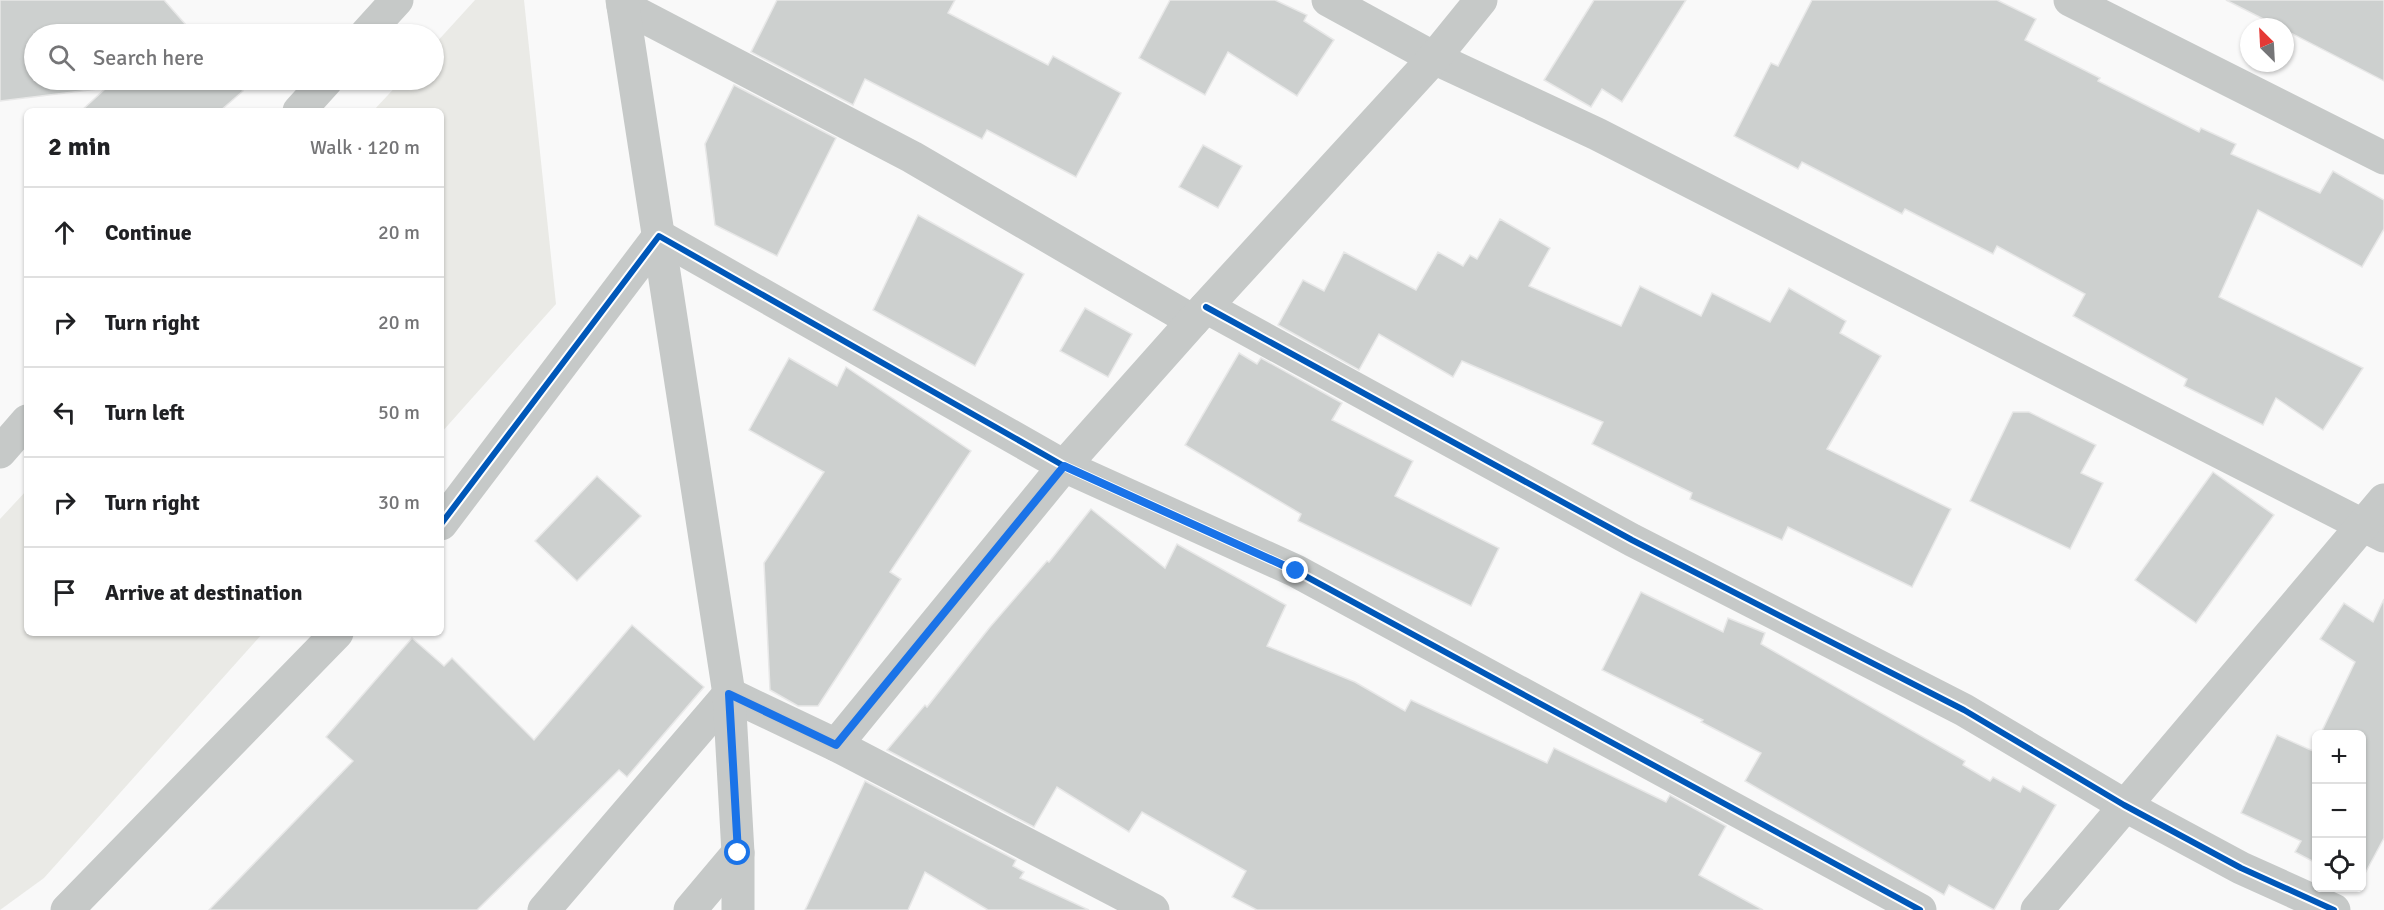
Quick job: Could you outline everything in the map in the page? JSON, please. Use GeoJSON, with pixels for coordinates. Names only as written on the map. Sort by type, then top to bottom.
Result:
{"type":"FeatureCollection","features":[{"type":"Feature","properties":{"kind":"street"},"geometry":{"type":"LineString","coordinates":[[375,24],[397,0]]}},
{"type":"Feature","properties":{"kind":"street"},"geometry":{"type":"LineString","coordinates":[[1328,0],[1434,58],[1597,134],[2373,530]]}},
{"type":"Feature","properties":{"kind":"street"},"geometry":{"type":"LineString","coordinates":[[836,745],[1064,466],[1434,58],[1481,0]]}},
{"type":"Feature","properties":{"kind":"street"},"geometry":{"type":"LineString","coordinates":[[2070,0],[2384,158]]}},
{"type":"Feature","properties":{"kind":"street"},"geometry":{"type":"LineString","coordinates":[[622,3],[729,694],[738,853],[738,910]]}},
{"type":"Feature","properties":{"kind":"street"},"geometry":{"type":"LineString","coordinates":[[622,3],[1200,314],[1632,540],[1964,710],[2124,805],[2241,868],[2334,910]]}},
{"type":"Feature","properties":{"kind":"street"},"geometry":{"type":"LineString","coordinates":[[302,108],[318,90]]}},
{"type":"Feature","properties":{"kind":"street"},"geometry":{"type":"LineString","coordinates":[[658,236],[1064,466],[1296,571],[1920,910]]}},
{"type":"Feature","properties":{"kind":"street"},"geometry":{"type":"LineString","coordinates":[[444,520],[658,236]]}},
{"type":"Feature","properties":{"kind":"street"},"geometry":{"type":"LineString","coordinates":[[1,445],[24,424]]}},
{"type":"Feature","properties":{"kind":"street"},"geometry":{"type":"LineString","coordinates":[[2037,910],[2124,805],[2373,530],[2384,500]]}},
{"type":"Feature","properties":{"kind":"street"},"geometry":{"type":"LineString","coordinates":[[67,910],[335,636]]}},
{"type":"Feature","properties":{"kind":"street"},"geometry":{"type":"LineString","coordinates":[[729,694],[836,745],[1153,910]]}},
{"type":"Feature","properties":{"kind":"street"},"geometry":{"type":"LineString","coordinates":[[544,910],[729,694]]}},
{"type":"Feature","properties":{"kind":"street"},"geometry":{"type":"LineString","coordinates":[[690,910],[738,853]]}},
{"type":"Feature","properties":{"kind":"shaded area"},"geometry":{"type":"Polygon","coordinates":[[[475,0],[524,0],[556,304],[444,430],[444,108],[376,108],[393,90],[444,90],[444,34],[475,0]]]}},
{"type":"Feature","properties":{"kind":"shaded area"},"geometry":{"type":"Polygon","coordinates":[[[24,493],[24,636],[260,636],[44,878],[0,910],[0,519],[24,493]]]}},
{"type":"Feature","properties":{"kind":"building"},"geometry":{"type":"Polygon","coordinates":[[[0,0],[164,0],[185,24],[24,24],[24,90],[90,90],[0,101],[0,0]]]}},
{"type":"Feature","properties":{"kind":"building"},"geometry":{"type":"Polygon","coordinates":[[[777,0],[955,0],[948,13],[1048,65],[1053,56],[1121,93],[1076,177],[987,130],[982,139],[865,79],[853,105],[751,52],[777,0]]]}},
{"type":"Feature","properties":{"kind":"building"},"geometry":{"type":"Polygon","coordinates":[[[1170,0],[1275,0],[1307,15],[1304,21],[1334,40],[1297,96],[1228,52],[1205,95],[1139,58],[1170,0]]]}},
{"type":"Feature","properties":{"kind":"building"},"geometry":{"type":"Polygon","coordinates":[[[1594,0],[1686,0],[1622,102],[1602,89],[1591,107],[1544,80],[1594,0]]]}},
{"type":"Feature","properties":{"kind":"building"},"geometry":{"type":"Polygon","coordinates":[[[1812,0],[1997,0],[2036,19],[2025,40],[2100,78],[2098,81],[2199,132],[2201,128],[2236,144],[2231,154],[2320,193],[2333,171],[2384,200],[2384,229],[2362,267],[2258,210],[2219,297],[2363,368],[2323,430],[2276,398],[2263,425],[2184,386],[2187,379],[2073,316],[2085,294],[1997,246],[1993,254],[1905,209],[1902,214],[1802,162],[1798,169],[1734,136],[1771,63],[1778,66],[1812,0]]]}},
{"type":"Feature","properties":{"kind":"building"},"geometry":{"type":"Polygon","coordinates":[[[2226,0],[2384,0],[2384,81],[2294,35],[2294,18],[2261,18],[2226,0]]]}},
{"type":"Feature","properties":{"kind":"building"},"geometry":{"type":"Polygon","coordinates":[[[734,85],[836,138],[777,256],[715,225],[705,144],[734,85]]]}},
{"type":"Feature","properties":{"kind":"building"},"geometry":{"type":"Polygon","coordinates":[[[104,90],[243,91],[223,108],[84,108],[104,90]]]}},
{"type":"Feature","properties":{"kind":"building"},"geometry":{"type":"Polygon","coordinates":[[[1203,145],[1242,166],[1218,208],[1179,187],[1203,145]]]}},
{"type":"Feature","properties":{"kind":"building"},"geometry":{"type":"Polygon","coordinates":[[[918,215],[1024,274],[975,366],[873,310],[918,215]]]}},
{"type":"Feature","properties":{"kind":"building"},"geometry":{"type":"Polygon","coordinates":[[[1500,219],[1550,248],[1529,286],[1621,326],[1640,286],[1701,316],[1712,293],[1770,322],[1789,288],[1846,321],[1840,333],[1881,356],[1827,449],[1951,509],[1912,587],[1788,527],[1782,540],[1690,499],[1692,493],[1592,444],[1603,422],[1462,361],[1453,377],[1379,334],[1359,370],[1278,325],[1303,280],[1324,291],[1344,252],[1416,290],[1438,252],[1463,266],[1470,255],[1477,259],[1500,219]]]}},
{"type":"Feature","properties":{"kind":"building"},"geometry":{"type":"Polygon","coordinates":[[[1085,308],[1132,334],[1108,377],[1060,351],[1085,308]]]}},
{"type":"Feature","properties":{"kind":"building"},"geometry":{"type":"Polygon","coordinates":[[[1239,353],[1257,364],[1261,358],[1342,403],[1332,420],[1413,461],[1395,496],[1499,548],[1471,606],[1298,521],[1301,514],[1185,445],[1239,353]]]}},
{"type":"Feature","properties":{"kind":"building"},"geometry":{"type":"Polygon","coordinates":[[[789,358],[837,386],[846,367],[971,451],[890,572],[901,579],[818,706],[798,706],[770,690],[764,563],[824,472],[749,430],[789,358]]]}},
{"type":"Feature","properties":{"kind":"building"},"geometry":{"type":"Polygon","coordinates":[[[2013,412],[2029,412],[2096,445],[2081,473],[2103,483],[2070,549],[1970,501],[2013,412]]]}},
{"type":"Feature","properties":{"kind":"building"},"geometry":{"type":"Polygon","coordinates":[[[2213,472],[2274,515],[2196,623],[2135,580],[2213,472]]]}},
{"type":"Feature","properties":{"kind":"building"},"geometry":{"type":"Polygon","coordinates":[[[597,476],[641,516],[577,581],[535,541],[597,476]]]}},
{"type":"Feature","properties":{"kind":"building"},"geometry":{"type":"Polygon","coordinates":[[[1091,509],[1165,568],[1177,544],[1286,605],[1267,646],[1355,682],[1405,711],[1411,700],[1547,763],[1554,748],[1666,802],[1670,795],[1726,826],[1699,875],[1763,910],[1257,910],[1232,897],[1246,871],[1142,812],[1129,832],[1057,787],[1034,827],[887,750],[925,705],[927,707],[990,627],[1047,561],[1049,562],[1091,509]]]}},
{"type":"Feature","properties":{"kind":"building"},"geometry":{"type":"Polygon","coordinates":[[[1641,592],[1723,632],[1728,618],[1765,633],[1761,644],[1965,761],[1963,765],[1990,781],[1993,777],[2020,792],[2023,786],[2056,805],[1994,910],[1949,885],[1944,895],[1745,781],[1761,753],[1701,722],[1703,720],[1602,670],[1641,592]]]}},
{"type":"Feature","properties":{"kind":"building"},"geometry":{"type":"Polygon","coordinates":[[[2384,599],[2384,838],[2366,872],[2366,730],[2322,730],[2355,662],[2320,639],[2344,603],[2373,622],[2384,599]]]}},
{"type":"Feature","properties":{"kind":"building"},"geometry":{"type":"Polygon","coordinates":[[[632,625],[704,687],[627,777],[619,770],[477,910],[209,910],[353,761],[326,737],[412,638],[444,666],[452,658],[534,740],[632,625]]]}},
{"type":"Feature","properties":{"kind":"building"},"geometry":{"type":"Polygon","coordinates":[[[2277,735],[2312,751],[2312,861],[2295,852],[2301,841],[2241,813],[2277,735]]]}},
{"type":"Feature","properties":{"kind":"building"},"geometry":{"type":"Polygon","coordinates":[[[865,781],[1016,860],[1013,866],[1024,872],[1020,878],[1089,910],[988,910],[925,872],[908,910],[805,910],[865,781]]]}},
{"type":"Feature","properties":{"kind":"cycle path"},"geometry":{"type":"LineString","coordinates":[[444,520],[659,236],[1064,466],[1296,571],[1920,910]]}},
{"type":"Feature","properties":{"kind":"cycle path"},"geometry":{"type":"LineString","coordinates":[[1206,307],[1632,540],[1964,710],[2124,805],[2241,868],[2334,910]]}},
{"type":"Feature","properties":{"kind":"route"},"geometry":{"type":"LineString","coordinates":[[738,853],[729,694],[836,745],[1064,466],[1296,571]]}}]}
